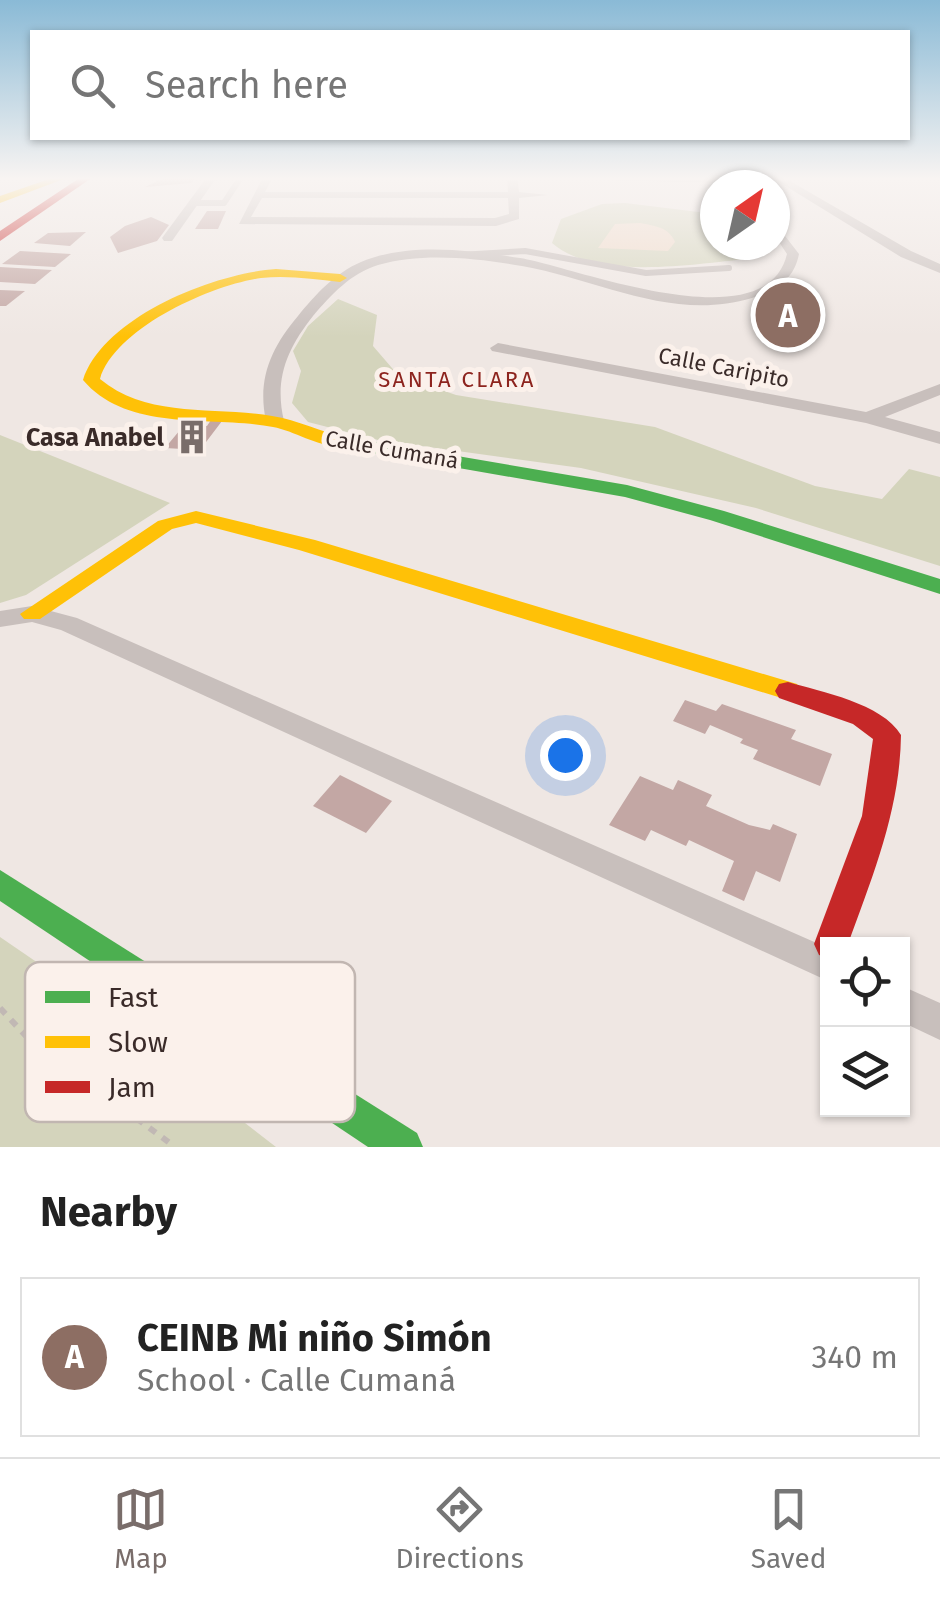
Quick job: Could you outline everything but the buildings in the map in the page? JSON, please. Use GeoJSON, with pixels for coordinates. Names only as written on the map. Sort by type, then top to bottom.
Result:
{"type":"FeatureCollection","features":[{"type":"Feature","properties":{"kind":"street"},"geometry":{"type":"LineString","coordinates":[[168,238],[175,231]]}},
{"type":"Feature","properties":{"kind":"street"},"geometry":{"type":"LineString","coordinates":[[866,231],[940,269]]}},
{"type":"Feature","properties":{"kind":"street"},"geometry":{"type":"LineString","coordinates":[[275,421],[270,392],[272,367],[282,346],[340,278],[376,261],[454,256],[523,262],[644,296],[731,299],[775,284],[791,270],[790,250]]}},
{"type":"Feature","properties":{"kind":"street","name":"Calle Cumaná"},"geometry":{"type":"LineString","coordinates":[[340,278],[278,273],[245,276],[143,322],[118,338],[104,352],[91,380],[103,394],[161,411],[275,421],[322,438],[382,452],[581,481],[676,504],[940,586]]}},
{"type":"Feature","properties":{"kind":"street","name":"Calle Caripito"},"geometry":{"type":"LineString","coordinates":[[498,348],[868,418],[940,438]]}},
{"type":"Feature","properties":{"kind":"street"},"geometry":{"type":"LineString","coordinates":[[868,418],[940,389]]}},
{"type":"Feature","properties":{"kind":"street"},"geometry":{"type":"LineString","coordinates":[[32,614],[165,525],[196,517],[308,546],[808,697],[862,718],[887,735],[890,758],[873,832],[835,937]]}},
{"type":"Feature","properties":{"kind":"street"},"geometry":{"type":"LineString","coordinates":[[0,619],[32,614],[69,624],[820,953]]}},
{"type":"Feature","properties":{"kind":"street"},"geometry":{"type":"LineString","coordinates":[[0,884],[120,962]]}},
{"type":"Feature","properties":{"kind":"street"},"geometry":{"type":"LineString","coordinates":[[910,1007],[940,1022]]}},
{"type":"Feature","properties":{"kind":"street"},"geometry":{"type":"LineString","coordinates":[[355,1116],[403,1147]]}},
{"type":"Feature","properties":{"kind":"lane"},"geometry":{"type":"LineString","coordinates":[[454,256],[476,250],[506,250],[564,256],[638,273],[728,268]]}},
{"type":"Feature","properties":{"kind":"path"},"geometry":{"type":"LineString","coordinates":[[0,1008],[25,1036]]}},
{"type":"Feature","properties":{"kind":"path"},"geometry":{"type":"LineString","coordinates":[[141,1122],[174,1147]]}},
{"type":"Feature","properties":{"kind":"green space"},"geometry":{"type":"Polygon","coordinates":[[[557,231],[700,231],[700,260],[736,260],[646,267],[593,262],[552,243],[557,231]]]}},
{"type":"Feature","properties":{"kind":"green space"},"geometry":{"type":"Polygon","coordinates":[[[338,299],[377,315],[373,346],[398,375],[456,395],[655,427],[815,486],[882,499],[909,469],[940,477],[940,566],[756,508],[581,468],[378,440],[308,422],[292,403],[301,371],[293,351],[308,326],[338,299]]]}},
{"type":"Feature","properties":{"kind":"green space"},"geometry":{"type":"Polygon","coordinates":[[[0,435],[170,503],[26,595],[0,603],[0,435]]]}},
{"type":"Feature","properties":{"kind":"green space"},"geometry":{"type":"Polygon","coordinates":[[[0,937],[37,962],[25,962],[25,1122],[244,1122],[276,1147],[0,1147],[0,937]]]}},
{"type":"Feature","properties":{"kind":"sand"},"geometry":{"type":"Polygon","coordinates":[[[610,231],[666,231],[675,242],[668,251],[598,248],[610,231]]]}},
{"type":"Feature","properties":{"kind":"traffic: fast"},"geometry":{"type":"LineString","coordinates":[[340,442],[627,491],[717,515],[940,587]]}},
{"type":"Feature","properties":{"kind":"traffic: fast"},"geometry":{"type":"LineString","coordinates":[[0,884],[120,962]]}},
{"type":"Feature","properties":{"kind":"traffic: fast"},"geometry":{"type":"LineString","coordinates":[[355,1116],[403,1147]]}},
{"type":"Feature","properties":{"kind":"traffic: slow"},"geometry":{"type":"LineString","coordinates":[[340,278],[266,274],[196,294],[153,315],[117,340],[99,358],[91,380],[107,394],[150,409],[272,421],[340,442]]}},
{"type":"Feature","properties":{"kind":"traffic: slow"},"geometry":{"type":"LineString","coordinates":[[32,614],[165,525],[196,517],[307,545],[788,691]]}},
{"type":"Feature","properties":{"kind":"traffic: jam"},"geometry":{"type":"LineString","coordinates":[[0,237],[9,231]]}},
{"type":"Feature","properties":{"kind":"traffic: jam"},"geometry":{"type":"LineString","coordinates":[[788,691],[862,717],[887,735],[877,816],[834,937]]}},
{"type":"Feature","properties":{"kind":"place","name":"CEINB Mi niño Simón"},"geometry":{"type":"Point","coordinates":[788,315]}},
{"type":"Feature","properties":{"kind":"place","name":"Casa Anabel"},"geometry":{"type":"Point","coordinates":[192,437]}},
{"type":"Feature","properties":{"kind":"district","name":"SANTA CLARA"},"geometry":{"type":"Point","coordinates":[457,379]}}]}
